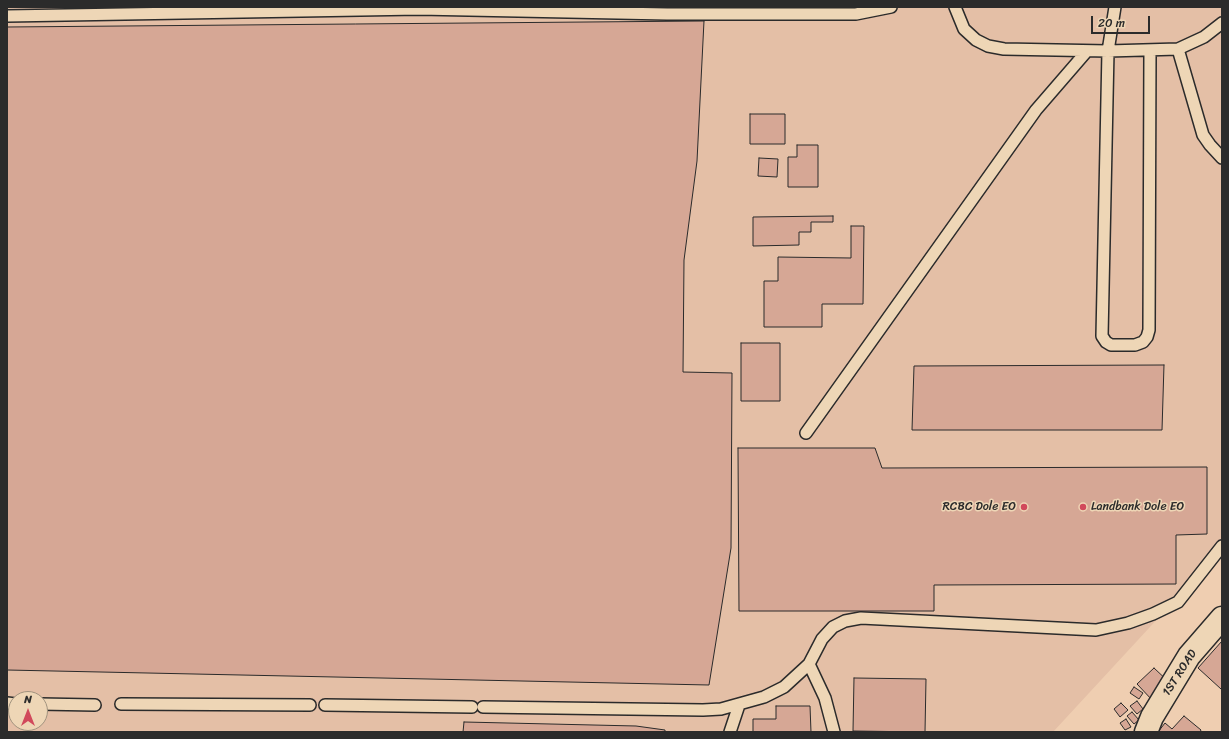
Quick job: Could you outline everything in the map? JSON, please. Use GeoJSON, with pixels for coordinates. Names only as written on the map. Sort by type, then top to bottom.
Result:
{"type":"FeatureCollection","features":[{"type":"Feature","properties":{"kind":"street","name":"1ST ROAD"},"geometry":{"type":"LineString","coordinates":[[1146,732],[1152,717],[1189,656],[1222,618]]}},
{"type":"Feature","properties":{"kind":"lane"},"geometry":{"type":"LineString","coordinates":[[7,16],[419,9],[667,10],[856,14],[891,7]]}},
{"type":"Feature","properties":{"kind":"lane"},"geometry":{"type":"LineString","coordinates":[[955,7],[964,29],[976,40],[988,46],[1004,48],[1087,51],[1178,48],[1204,37],[1222,23]]}},
{"type":"Feature","properties":{"kind":"lane"},"geometry":{"type":"LineString","coordinates":[[1115,7],[1108,51],[1102,336],[1106,342],[1111,345],[1135,345],[1143,342],[1147,337],[1149,330],[1150,50]]}},
{"type":"Feature","properties":{"kind":"lane"},"geometry":{"type":"LineString","coordinates":[[1178,48],[1203,135],[1222,158]]}},
{"type":"Feature","properties":{"kind":"lane"},"geometry":{"type":"LineString","coordinates":[[806,433],[1036,110],[1087,51]]}},
{"type":"Feature","properties":{"kind":"lane"},"geometry":{"type":"LineString","coordinates":[[325,705],[721,709],[764,697],[784,687],[808,664],[822,639],[833,627],[846,621],[861,618],[1096,630],[1128,623],[1154,614],[1178,602],[1222,546]]}},
{"type":"Feature","properties":{"kind":"lane"},"geometry":{"type":"LineString","coordinates":[[808,664],[825,698],[834,732]]}},
{"type":"Feature","properties":{"kind":"lane"},"geometry":{"type":"LineString","coordinates":[[48,704],[95,705]]}},
{"type":"Feature","properties":{"kind":"lane"},"geometry":{"type":"LineString","coordinates":[[121,704],[310,705]]}},
{"type":"Feature","properties":{"kind":"lane"},"geometry":{"type":"LineString","coordinates":[[730,732],[739,705]]}},
{"type":"Feature","properties":{"kind":"shaded area"},"geometry":{"type":"Polygon","coordinates":[[[7,7],[1222,7],[1222,549],[1053,732],[7,732],[7,7]]]}},
{"type":"Feature","properties":{"kind":"building"},"geometry":{"type":"Polygon","coordinates":[[[704,21],[697,161],[684,260],[683,372],[732,373],[731,548],[709,685],[7,670],[7,27],[704,21]]]}},
{"type":"Feature","properties":{"kind":"building"},"geometry":{"type":"Polygon","coordinates":[[[750,114],[785,114],[785,144],[750,144],[750,114]]]}},
{"type":"Feature","properties":{"kind":"building"},"geometry":{"type":"Polygon","coordinates":[[[797,145],[818,145],[818,187],[788,187],[788,157],[797,157],[797,145]]]}},
{"type":"Feature","properties":{"kind":"building"},"geometry":{"type":"Polygon","coordinates":[[[759,158],[778,159],[777,177],[758,176],[759,158]]]}},
{"type":"Feature","properties":{"kind":"building"},"geometry":{"type":"Polygon","coordinates":[[[833,216],[833,222],[811,222],[811,232],[799,232],[799,245],[753,246],[753,217],[833,216]]]}},
{"type":"Feature","properties":{"kind":"building"},"geometry":{"type":"Polygon","coordinates":[[[851,226],[864,226],[863,304],[822,304],[822,327],[764,327],[764,281],[778,281],[778,257],[851,258],[851,226]]]}},
{"type":"Feature","properties":{"kind":"building"},"geometry":{"type":"Polygon","coordinates":[[[741,343],[780,343],[780,401],[741,401],[741,343]]]}},
{"type":"Feature","properties":{"kind":"building"},"geometry":{"type":"Polygon","coordinates":[[[1164,365],[1162,430],[912,430],[914,366],[1164,365]]]}},
{"type":"Feature","properties":{"kind":"building"},"geometry":{"type":"Polygon","coordinates":[[[738,448],[875,448],[882,468],[1207,467],[1207,534],[1176,535],[1176,584],[934,585],[934,611],[739,611],[738,448]]]}},
{"type":"Feature","properties":{"kind":"building"},"geometry":{"type":"Polygon","coordinates":[[[1222,641],[1222,688],[1221,689],[1198,668],[1222,641]]]}},
{"type":"Feature","properties":{"kind":"building"},"geometry":{"type":"Polygon","coordinates":[[[1154,668],[1171,684],[1153,701],[1137,684],[1154,668]]]}},
{"type":"Feature","properties":{"kind":"building"},"geometry":{"type":"Polygon","coordinates":[[[854,678],[926,679],[925,732],[853,731],[854,678]]]}},
{"type":"Feature","properties":{"kind":"building"},"geometry":{"type":"Polygon","coordinates":[[[1134,687],[1143,693],[1139,699],[1130,693],[1134,687]]]}},
{"type":"Feature","properties":{"kind":"building"},"geometry":{"type":"Polygon","coordinates":[[[1137,701],[1143,709],[1137,714],[1130,706],[1137,701]]]}},
{"type":"Feature","properties":{"kind":"building"},"geometry":{"type":"Polygon","coordinates":[[[1121,703],[1128,710],[1120,717],[1114,709],[1121,703]]]}},
{"type":"Feature","properties":{"kind":"building"},"geometry":{"type":"Polygon","coordinates":[[[776,706],[810,706],[811,732],[753,732],[753,719],[776,719],[776,706]]]}},
{"type":"Feature","properties":{"kind":"building"},"geometry":{"type":"Polygon","coordinates":[[[1132,712],[1139,720],[1134,724],[1127,716],[1132,712]]]}},
{"type":"Feature","properties":{"kind":"building"},"geometry":{"type":"Polygon","coordinates":[[[1184,716],[1201,730],[1200,732],[1158,732],[1165,723],[1172,729],[1184,716]]]}},
{"type":"Feature","properties":{"kind":"building"},"geometry":{"type":"Polygon","coordinates":[[[1126,719],[1131,727],[1125,730],[1120,723],[1126,719]]]}},
{"type":"Feature","properties":{"kind":"building"},"geometry":{"type":"Polygon","coordinates":[[[464,722],[636,726],[665,730],[665,732],[463,732],[464,722]]]}},
{"type":"Feature","properties":{"kind":"place","name":"RCBC Dole EO"},"geometry":{"type":"Point","coordinates":[1024,507]}},
{"type":"Feature","properties":{"kind":"place","name":"Landbank Dole EO"},"geometry":{"type":"Point","coordinates":[1083,507]}}]}
